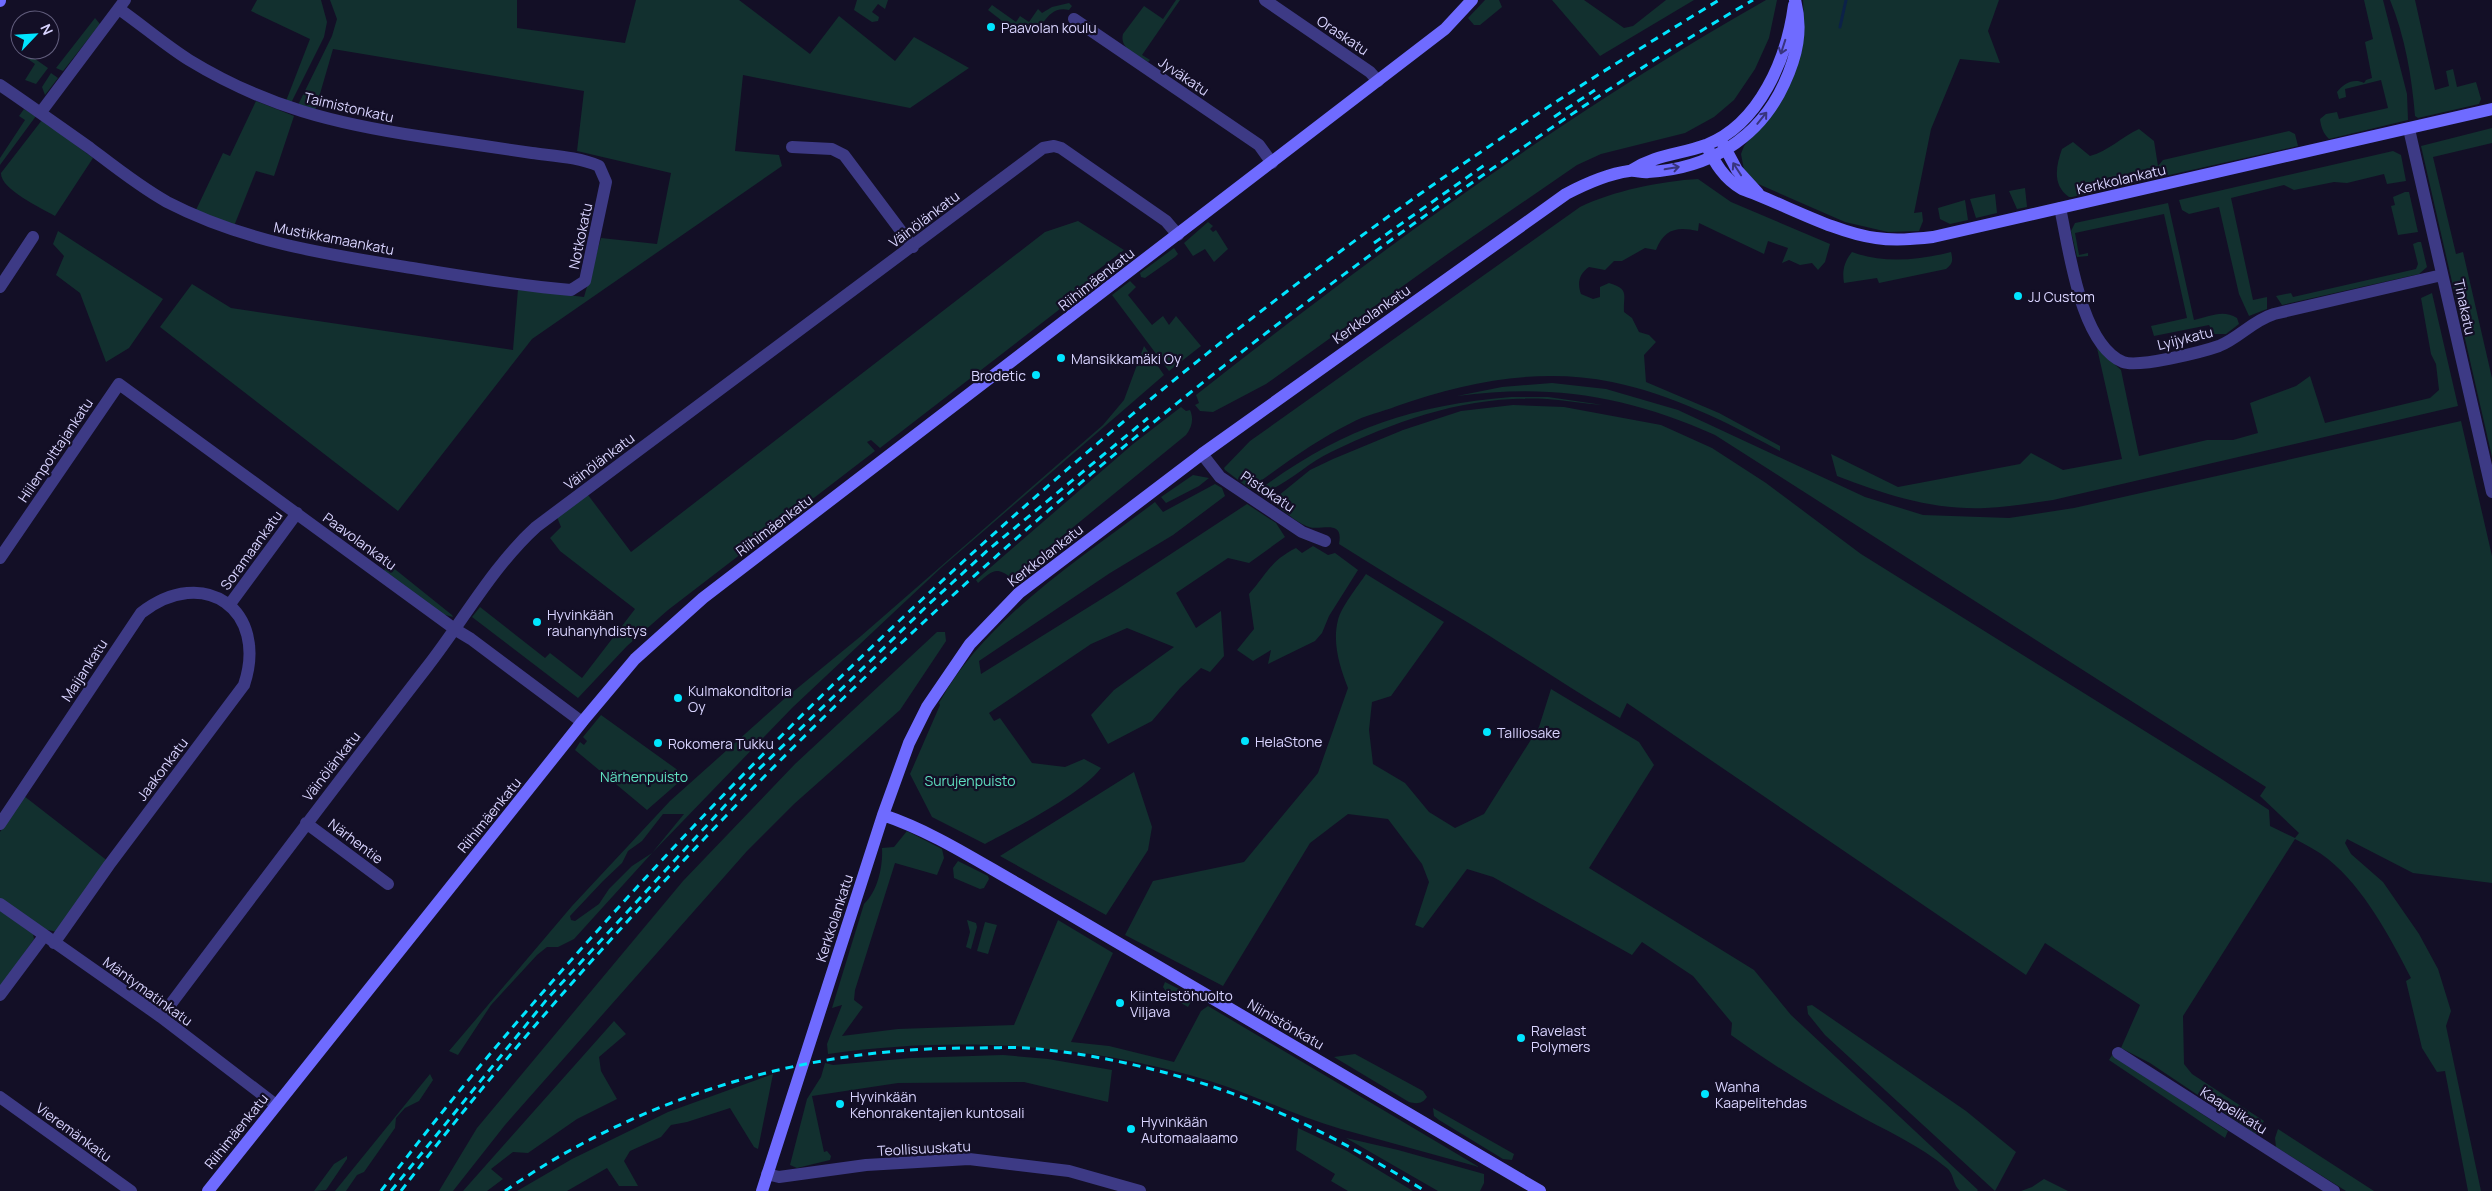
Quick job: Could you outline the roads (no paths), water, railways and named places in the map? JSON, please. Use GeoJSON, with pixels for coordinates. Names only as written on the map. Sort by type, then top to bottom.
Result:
{"type":"FeatureCollection","features":[{"type":"Feature","properties":{"kind":"street","name":"Oraskatu"},"geometry":{"type":"LineString","coordinates":[[1265,0],[1370,72],[1378,81]]}},
{"type":"Feature","properties":{"kind":"street","name":"Riihimäenkatu"},"geometry":{"type":"LineString","coordinates":[[208,1191],[582,722],[635,659],[703,598],[1445,29],[1472,0]]}},
{"type":"Feature","properties":{"kind":"street"},"geometry":{"type":"LineString","coordinates":[[1719,138],[1745,117],[1767,89],[1776,71],[1787,36],[1795,0]]}},
{"type":"Feature","properties":{"kind":"street"},"geometry":{"type":"LineString","coordinates":[[1726,151],[1761,121],[1780,94],[1790,73],[1799,42],[1800,25],[1795,0]]}},
{"type":"Feature","properties":{"kind":"street"},"geometry":{"type":"LineString","coordinates":[[41,112],[122,4]]}},
{"type":"Feature","properties":{"kind":"street","name":"Taimistonkatu"},"geometry":{"type":"LineString","coordinates":[[122,4],[188,59],[236,86],[292,110],[337,122],[387,132],[562,157],[589,162],[599,166]]}},
{"type":"Feature","properties":{"kind":"street","name":"Jyväkatu"},"geometry":{"type":"LineString","coordinates":[[1074,19],[1259,145],[1272,163]]}},
{"type":"Feature","properties":{"kind":"street","name":"Mustikkamaankatu"},"geometry":{"type":"LineString","coordinates":[[0,85],[41,112],[131,179],[166,201],[214,225],[258,239],[312,252],[556,288]]}},
{"type":"Feature","properties":{"kind":"street","name":"Kerkkolankatu"},"geometry":{"type":"LineString","coordinates":[[1706,145],[1730,182],[1846,230],[1874,238],[1902,240],[1934,237],[2492,109]]}},
{"type":"Feature","properties":{"kind":"street","name":"Tinakatu"},"geometry":{"type":"LineString","coordinates":[[2409,129],[2492,492]]}},
{"type":"Feature","properties":{"kind":"street","name":"Kerkkolankatu"},"geometry":{"type":"LineString","coordinates":[[1630,171],[1647,160],[1706,145],[1719,138],[1746,182],[1761,196]]}},
{"type":"Feature","properties":{"kind":"street"},"geometry":{"type":"LineString","coordinates":[[792,146],[832,149],[844,155],[913,247]]}},
{"type":"Feature","properties":{"kind":"street","name":"Väinölänkatu"},"geometry":{"type":"LineString","coordinates":[[161,1017],[306,823],[456,630],[519,544],[536,527],[1043,148],[1048,146],[1061,148],[1166,221],[1178,235]]}},
{"type":"Feature","properties":{"kind":"street","name":"Kerkkolankatu"},"geometry":{"type":"LineString","coordinates":[[762,1191],[883,815],[909,743],[927,707],[955,663],[984,627],[1019,593],[1202,454],[1566,194],[1596,180],[1630,171],[1648,172],[1713,158],[1726,151]]}},
{"type":"Feature","properties":{"kind":"street","name":"Notkokatu"},"geometry":{"type":"LineString","coordinates":[[556,288],[571,290],[585,281],[606,182],[599,166]]}},
{"type":"Feature","properties":{"kind":"street","name":"Lyijykatu"},"geometry":{"type":"LineString","coordinates":[[2060,208],[2083,310],[2105,348],[2122,362],[2139,364],[2218,346],[2251,324],[2274,314],[2442,275]]}},
{"type":"Feature","properties":{"kind":"street"},"geometry":{"type":"LineString","coordinates":[[0,287],[33,237]]}},
{"type":"Feature","properties":{"kind":"street","name":"Paavolankatu"},"geometry":{"type":"LineString","coordinates":[[119,384],[456,630],[471,638],[582,722]]}},
{"type":"Feature","properties":{"kind":"street","name":"Hiilenpolttajankatu"},"geometry":{"type":"LineString","coordinates":[[0,558],[119,384]]}},
{"type":"Feature","properties":{"kind":"street","name":"Pistokatu"},"geometry":{"type":"LineString","coordinates":[[1202,454],[1216,474],[1302,532],[1325,541]]}},
{"type":"Feature","properties":{"kind":"street","name":"Soramaankatu"},"geometry":{"type":"LineString","coordinates":[[230,604],[297,513]]}},
{"type":"Feature","properties":{"kind":"street","name":"Maijankatu"},"geometry":{"type":"LineString","coordinates":[[0,824],[142,613],[168,596],[186,591],[199,592],[230,604]]}},
{"type":"Feature","properties":{"kind":"street","name":"Jaakonkatu"},"geometry":{"type":"LineString","coordinates":[[0,994],[49,939],[109,865],[244,685],[249,659],[247,634],[241,618],[230,604]]}},
{"type":"Feature","properties":{"kind":"street","name":"Niinistönkatu"},"geometry":{"type":"LineString","coordinates":[[883,815],[907,823],[935,837],[1018,884],[1540,1191]]}},
{"type":"Feature","properties":{"kind":"street","name":"Närhentie"},"geometry":{"type":"LineString","coordinates":[[306,823],[388,884]]}},
{"type":"Feature","properties":{"kind":"street","name":"Mäntymatinkatu"},"geometry":{"type":"LineString","coordinates":[[0,904],[161,1017],[276,1105]]}},
{"type":"Feature","properties":{"kind":"street","name":"Kaapelikatu"},"geometry":{"type":"LineString","coordinates":[[2118,1053],[2334,1191]]}},
{"type":"Feature","properties":{"kind":"street","name":"Vieremänkatu"},"geometry":{"type":"LineString","coordinates":[[0,1097],[131,1191]]}},
{"type":"Feature","properties":{"kind":"street","name":"Teollisuuskatu"},"geometry":{"type":"LineString","coordinates":[[768,1174],[779,1177],[866,1166],[969,1159],[1069,1171],[1140,1191]]}},
{"type":"Feature","properties":{"kind":"waterway"},"geometry":{"type":"LineString","coordinates":[[1840,27],[1846,0]]}},
{"type":"Feature","properties":{"kind":"railway"},"geometry":{"type":"LineString","coordinates":[[381,1191],[482,1063],[589,940],[662,860],[858,660],[961,564],[1066,471],[1173,381],[1284,294],[1397,211],[1512,131],[1719,0]]}},
{"type":"Feature","properties":{"kind":"railway"},"geometry":{"type":"LineString","coordinates":[[401,1191],[490,1079],[552,1006],[648,899],[740,801],[835,706],[932,614],[1033,524],[1135,438],[1347,272],[1566,118],[1640,69],[1753,0]]}},
{"type":"Feature","properties":{"kind":"railway"},"geometry":{"type":"LineString","coordinates":[[1554,117],[1595,90]]}},
{"type":"Feature","properties":{"kind":"railway"},"geometry":{"type":"LineString","coordinates":[[1374,243],[1486,164]]}},
{"type":"Feature","properties":{"kind":"railway"},"geometry":{"type":"LineString","coordinates":[[391,1191],[548,998],[756,772],[929,604],[988,550],[1148,418]]}},
{"type":"Feature","properties":{"kind":"railway"},"geometry":{"type":"LineString","coordinates":[[505,1191],[557,1158],[612,1128],[669,1104],[728,1084],[788,1068],[849,1057],[910,1050],[972,1048],[1027,1048],[1066,1052],[1162,1072],[1213,1087],[1245,1098],[1307,1125],[1425,1191]]}},
{"type":"Feature","properties":{"kind":"place","name":"Paavolan koulu"},"geometry":{"type":"Point","coordinates":[991,27]}},
{"type":"Feature","properties":{"kind":"place","name":"JJ Custom"},"geometry":{"type":"Point","coordinates":[2018,296]}},
{"type":"Feature","properties":{"kind":"place","name":"Mansikkamäki Oy"},"geometry":{"type":"Point","coordinates":[1061,358]}},
{"type":"Feature","properties":{"kind":"place","name":"Brodetic"},"geometry":{"type":"Point","coordinates":[1036,375]}},
{"type":"Feature","properties":{"kind":"place","name":"Hyvinkään rauhanyhdistys"},"geometry":{"type":"Point","coordinates":[537,622]}},
{"type":"Feature","properties":{"kind":"place","name":"Kulmakonditoria Oy"},"geometry":{"type":"Point","coordinates":[678,698]}},
{"type":"Feature","properties":{"kind":"place","name":"Talliosake"},"geometry":{"type":"Point","coordinates":[1487,732]}},
{"type":"Feature","properties":{"kind":"place","name":"HelaStone"},"geometry":{"type":"Point","coordinates":[1245,741]}},
{"type":"Feature","properties":{"kind":"place","name":"Rokomera Tukku"},"geometry":{"type":"Point","coordinates":[658,743]}},
{"type":"Feature","properties":{"kind":"place","name":"Kiinteistöhuolto Viljava"},"geometry":{"type":"Point","coordinates":[1120,1003]}},
{"type":"Feature","properties":{"kind":"place","name":"Ravelast Polymers"},"geometry":{"type":"Point","coordinates":[1521,1038]}},
{"type":"Feature","properties":{"kind":"place","name":"Wanha Kaapelitehdas"},"geometry":{"type":"Point","coordinates":[1705,1094]}},
{"type":"Feature","properties":{"kind":"place","name":"Hyvinkään Kehonrakentajien kuntosali"},"geometry":{"type":"Point","coordinates":[840,1104]}},
{"type":"Feature","properties":{"kind":"place","name":"Hyvinkään Automaalaamo"},"geometry":{"type":"Point","coordinates":[1131,1129]}},
{"type":"Feature","properties":{"kind":"park label","name":"Närhenpuisto"},"geometry":{"type":"Point","coordinates":[644,776]}},
{"type":"Feature","properties":{"kind":"park label","name":"Surujenpuisto"},"geometry":{"type":"Point","coordinates":[970,780]}}]}
